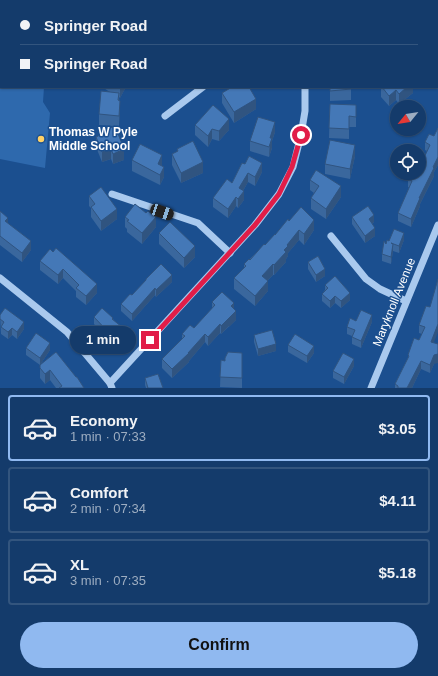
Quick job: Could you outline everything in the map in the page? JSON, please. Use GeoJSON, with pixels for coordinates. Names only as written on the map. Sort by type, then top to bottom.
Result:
{"type":"FeatureCollection","features":[{"type":"Feature","properties":{"kind":"street"},"geometry":{"type":"LineString","coordinates":[[165,116],[202,88]]}},
{"type":"Feature","properties":{"kind":"street"},"geometry":{"type":"LineString","coordinates":[[0,279],[67,332],[111,386],[255,225],[279,194],[292,167],[301,135],[305,110],[306,88]]}},
{"type":"Feature","properties":{"kind":"street"},"geometry":{"type":"LineString","coordinates":[[112,194],[198,223],[230,253]]}},
{"type":"Feature","properties":{"kind":"street","name":"Maryknoll Avenue"},"geometry":{"type":"LineString","coordinates":[[371,388],[438,225]]}},
{"type":"Feature","properties":{"kind":"street"},"geometry":{"type":"LineString","coordinates":[[331,236],[366,279],[380,289],[406,301]]}},
{"type":"Feature","properties":{"kind":"shaded area"},"geometry":{"type":"Polygon","coordinates":[[[0,88],[44,88],[43,102],[50,113],[45,168],[0,159],[0,88]]]}},
{"type":"Feature","properties":{"kind":"building"},"geometry":{"type":"Polygon","coordinates":[[[230,88],[250,88],[256,99],[234,112],[222,93],[230,88]]]}},
{"type":"Feature","properties":{"kind":"building"},"geometry":{"type":"Polygon","coordinates":[[[330,88],[351,88],[351,89],[330,91],[330,88]]]}},
{"type":"Feature","properties":{"kind":"building"},"geometry":{"type":"Polygon","coordinates":[[[383,88],[406,88],[399,94],[396,90],[389,96],[383,88]]]}},
{"type":"Feature","properties":{"kind":"building"},"geometry":{"type":"Polygon","coordinates":[[[101,91],[119,93],[119,116],[99,114],[101,91]]]}},
{"type":"Feature","properties":{"kind":"building"},"geometry":{"type":"Polygon","coordinates":[[[330,104],[356,105],[356,117],[349,116],[349,129],[329,128],[330,104]]]}},
{"type":"Feature","properties":{"kind":"building"},"geometry":{"type":"Polygon","coordinates":[[[213,105],[229,119],[219,131],[212,129],[208,136],[195,125],[213,105]]]}},
{"type":"Feature","properties":{"kind":"building"},"geometry":{"type":"Polygon","coordinates":[[[258,117],[275,122],[269,147],[250,141],[258,117]]]}},
{"type":"Feature","properties":{"kind":"building"},"geometry":{"type":"Polygon","coordinates":[[[115,126],[124,149],[113,154],[111,149],[102,152],[96,137],[100,135],[99,132],[115,126]]]}},
{"type":"Feature","properties":{"kind":"building"},"geometry":{"type":"Polygon","coordinates":[[[438,128],[438,157],[411,219],[398,213],[412,181],[410,180],[426,180],[426,154],[430,145],[425,142],[429,134],[434,136],[438,128]]]}},
{"type":"Feature","properties":{"kind":"building"},"geometry":{"type":"Polygon","coordinates":[[[330,140],[355,145],[350,169],[325,164],[330,140]]]}},
{"type":"Feature","properties":{"kind":"building"},"geometry":{"type":"Polygon","coordinates":[[[193,141],[203,162],[181,173],[172,154],[178,151],[177,149],[193,141]]]}},
{"type":"Feature","properties":{"kind":"building"},"geometry":{"type":"Polygon","coordinates":[[[140,144],[162,155],[158,164],[164,167],[160,175],[132,160],[140,144]]]}},
{"type":"Feature","properties":{"kind":"building"},"geometry":{"type":"Polygon","coordinates":[[[249,156],[262,163],[255,177],[248,173],[239,188],[244,191],[238,199],[236,197],[228,209],[213,198],[227,179],[232,183],[242,163],[245,164],[249,156]]]}},
{"type":"Feature","properties":{"kind":"building"},"geometry":{"type":"Polygon","coordinates":[[[316,170],[341,186],[326,209],[311,198],[319,186],[310,180],[316,170]]]}},
{"type":"Feature","properties":{"kind":"building"},"geometry":{"type":"Polygon","coordinates":[[[101,187],[117,209],[101,221],[91,207],[95,204],[89,196],[101,187]]]}},
{"type":"Feature","properties":{"kind":"building"},"geometry":{"type":"Polygon","coordinates":[[[135,204],[146,213],[148,211],[156,217],[142,233],[127,221],[129,220],[125,217],[135,204]]]}},
{"type":"Feature","properties":{"kind":"building"},"geometry":{"type":"Polygon","coordinates":[[[368,206],[374,215],[369,219],[375,228],[365,236],[352,217],[368,206]]]}},
{"type":"Feature","properties":{"kind":"building"},"geometry":{"type":"Polygon","coordinates":[[[301,207],[314,220],[304,234],[299,230],[284,250],[286,252],[262,276],[268,281],[255,296],[234,278],[246,266],[244,264],[275,235],[288,219],[289,221],[301,207]]]}},
{"type":"Feature","properties":{"kind":"building"},"geometry":{"type":"Polygon","coordinates":[[[0,211],[8,218],[5,221],[31,241],[22,253],[0,236],[0,211]]]}},
{"type":"Feature","properties":{"kind":"building"},"geometry":{"type":"Polygon","coordinates":[[[170,222],[195,246],[184,258],[159,233],[170,222]]]}},
{"type":"Feature","properties":{"kind":"building"},"geometry":{"type":"Polygon","coordinates":[[[394,229],[404,233],[399,246],[391,243],[393,244],[391,257],[382,254],[384,241],[386,244],[387,240],[389,241],[394,229]]]}},
{"type":"Feature","properties":{"kind":"building"},"geometry":{"type":"Polygon","coordinates":[[[56,248],[97,284],[86,296],[76,288],[79,285],[63,269],[58,275],[40,261],[50,249],[53,252],[56,248]]]}},
{"type":"Feature","properties":{"kind":"building"},"geometry":{"type":"Polygon","coordinates":[[[318,256],[325,269],[316,275],[308,262],[318,256]]]}},
{"type":"Feature","properties":{"kind":"building"},"geometry":{"type":"Polygon","coordinates":[[[161,264],[172,275],[156,290],[155,288],[132,314],[121,304],[130,294],[132,295],[161,264]]]}},
{"type":"Feature","properties":{"kind":"building"},"geometry":{"type":"Polygon","coordinates":[[[335,276],[350,293],[341,301],[335,296],[330,301],[322,294],[328,288],[325,285],[335,276]]]}},
{"type":"Feature","properties":{"kind":"building"},"geometry":{"type":"Polygon","coordinates":[[[438,279],[438,324],[431,342],[438,344],[438,354],[434,355],[430,365],[421,361],[407,388],[398,388],[395,384],[409,356],[408,355],[414,338],[419,340],[425,327],[419,325],[426,306],[430,307],[438,279]]]}},
{"type":"Feature","properties":{"kind":"building"},"geometry":{"type":"Polygon","coordinates":[[[222,292],[234,303],[231,306],[236,311],[221,326],[220,324],[208,337],[205,334],[189,353],[172,369],[162,359],[185,336],[182,334],[190,325],[194,328],[215,305],[212,302],[222,292]]]}},
{"type":"Feature","properties":{"kind":"building"},"geometry":{"type":"Polygon","coordinates":[[[5,308],[24,322],[17,332],[12,328],[8,332],[1,327],[4,322],[0,319],[0,315],[5,308]]]}},
{"type":"Feature","properties":{"kind":"building"},"geometry":{"type":"Polygon","coordinates":[[[102,308],[122,327],[113,337],[94,317],[102,308]]]}},
{"type":"Feature","properties":{"kind":"building"},"geometry":{"type":"Polygon","coordinates":[[[361,310],[372,315],[361,341],[352,337],[355,330],[347,327],[350,318],[356,321],[361,310]]]}},
{"type":"Feature","properties":{"kind":"building"},"geometry":{"type":"Polygon","coordinates":[[[272,330],[276,344],[258,349],[254,335],[272,330]]]}},
{"type":"Feature","properties":{"kind":"building"},"geometry":{"type":"Polygon","coordinates":[[[36,333],[50,343],[40,358],[26,348],[36,333]]]}},
{"type":"Feature","properties":{"kind":"building"},"geometry":{"type":"Polygon","coordinates":[[[295,334],[314,346],[307,356],[288,345],[295,334]]]}},
{"type":"Feature","properties":{"kind":"building"},"geometry":{"type":"Polygon","coordinates":[[[56,352],[77,377],[84,388],[59,388],[62,386],[50,370],[45,374],[40,368],[40,365],[56,352]]]}},
{"type":"Feature","properties":{"kind":"building"},"geometry":{"type":"Polygon","coordinates":[[[228,352],[242,353],[242,378],[220,377],[221,360],[225,361],[228,352]]]}},
{"type":"Feature","properties":{"kind":"building"},"geometry":{"type":"Polygon","coordinates":[[[343,353],[354,359],[344,377],[333,371],[343,353]]]}},
{"type":"Feature","properties":{"kind":"building"},"geometry":{"type":"Polygon","coordinates":[[[158,374],[163,388],[148,388],[145,378],[158,374]]]}},
{"type":"Feature","properties":{"kind":"place","name":"Thomas W Pyle Middle School"},"geometry":{"type":"Point","coordinates":[41,139]}},
{"type":"Feature","properties":{"kind":"route"},"geometry":{"type":"LineString","coordinates":[[150,340],[255,225],[279,194],[292,167],[301,135]]}}]}
